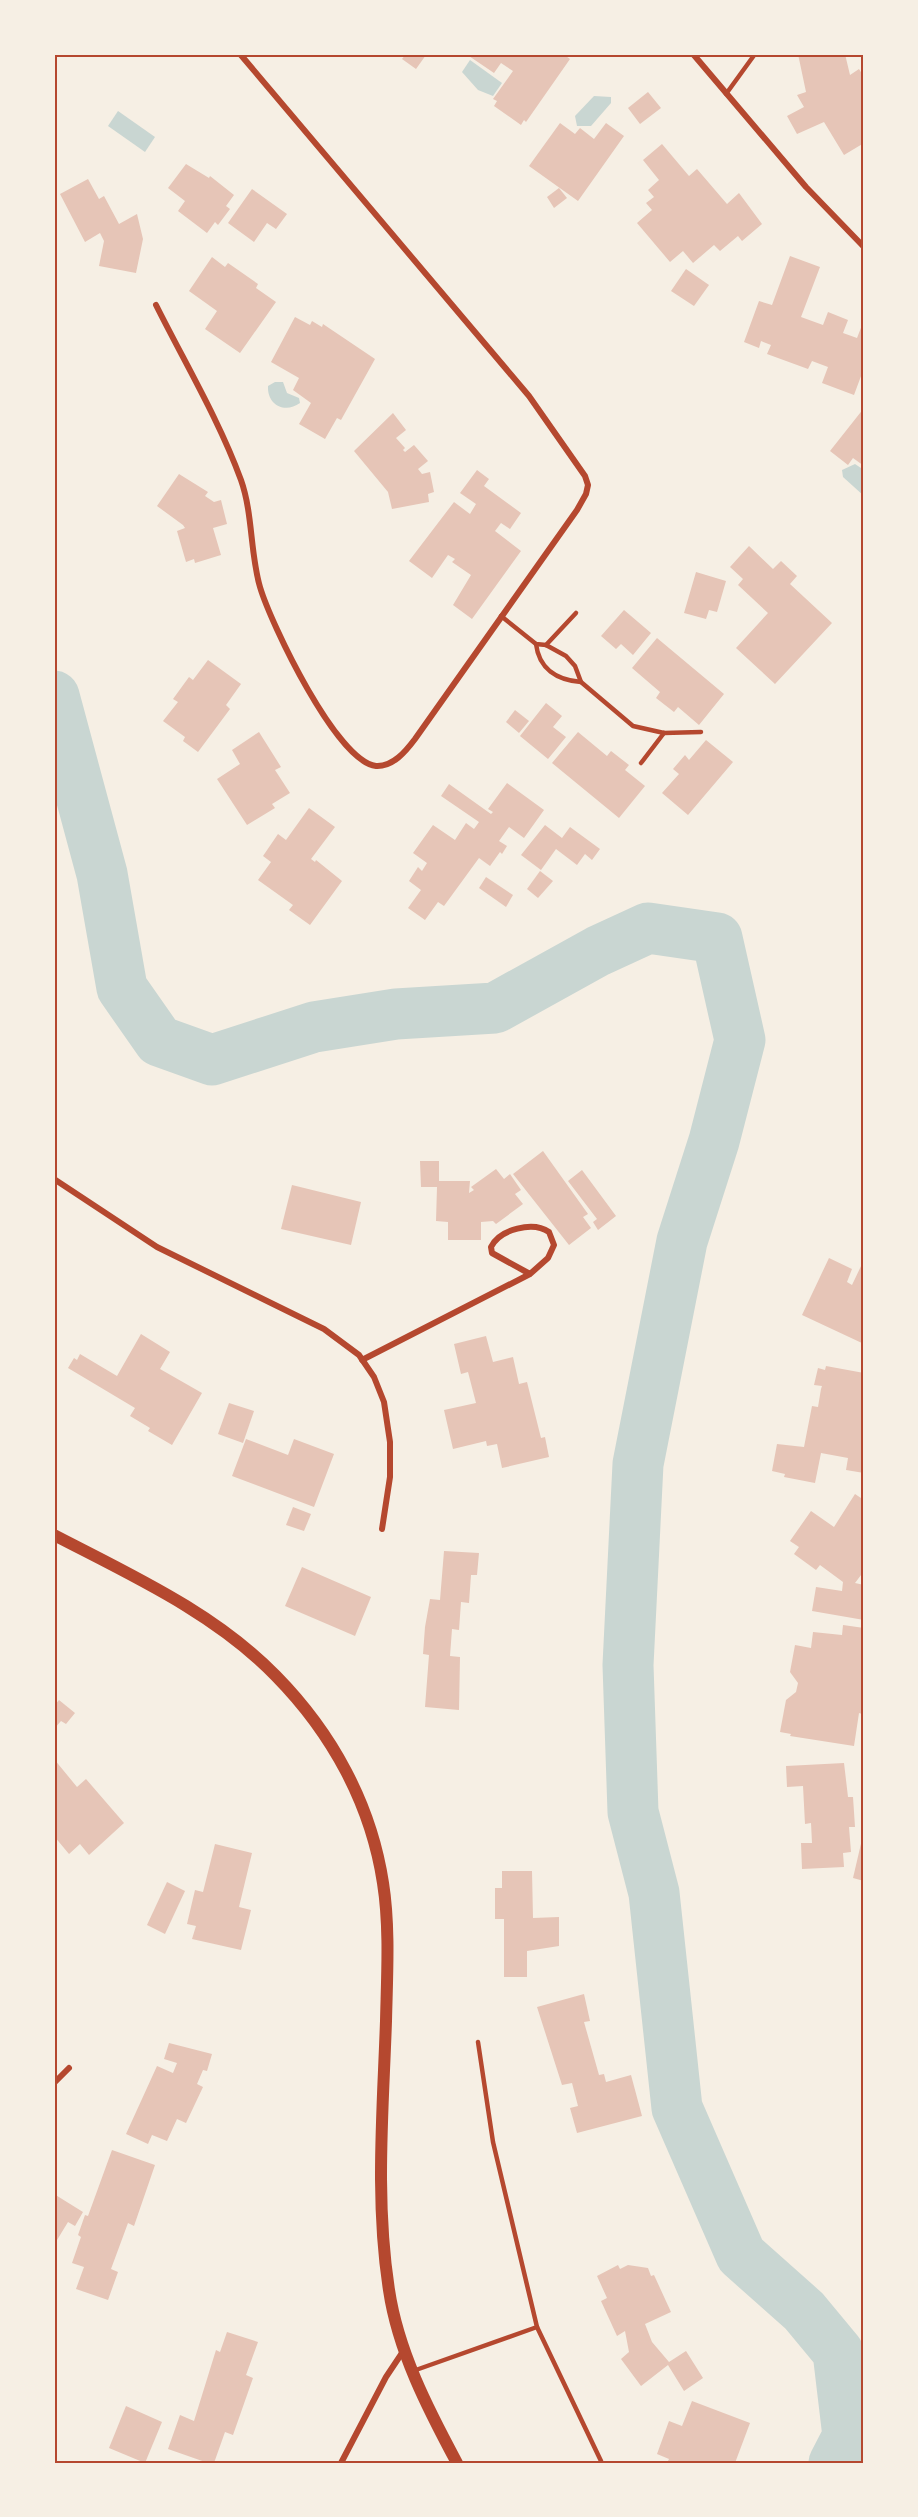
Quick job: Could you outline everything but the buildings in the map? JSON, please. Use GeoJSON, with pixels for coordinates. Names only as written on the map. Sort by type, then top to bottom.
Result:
{"type":"FeatureCollection","features":[{"type":"Feature","properties":{"kind":"main road"},"geometry":{"type":"LineString","coordinates":[[54,1535],[199,1614],[243,1647],[277,1676],[317,1726],[341,1759],[359,1795],[374,1841],[384,1884],[387,1976],[380,2202],[389,2293],[412,2371],[427,2407],[457,2463]]}},
{"type":"Feature","properties":{"kind":"street"},"geometry":{"type":"LineString","coordinates":[[156,305],[227,445],[242,483],[252,559],[274,624],[318,705],[351,753],[362,762],[383,765],[405,752],[577,510],[588,485],[585,476],[529,396],[240,54]]}},
{"type":"Feature","properties":{"kind":"street"},"geometry":{"type":"LineString","coordinates":[[693,54],[806,187],[864,247]]}},
{"type":"Feature","properties":{"kind":"street"},"geometry":{"type":"LineString","coordinates":[[54,1179],[157,1247],[338,1338],[362,1360],[374,1377],[384,1402],[390,1442],[390,1477],[382,1529]]}},
{"type":"Feature","properties":{"kind":"street"},"geometry":{"type":"LineString","coordinates":[[362,1360],[530,1274],[542,1265],[552,1252],[554,1245],[549,1232],[537,1227],[526,1227],[495,1240],[491,1247],[492,1253],[530,1274]]}},
{"type":"Feature","properties":{"kind":"street"},"geometry":{"type":"LineString","coordinates":[[54,2083],[69,2068]]}},
{"type":"Feature","properties":{"kind":"street"},"geometry":{"type":"LineString","coordinates":[[341,2463],[386,2377],[404,2350]]}},
{"type":"Feature","properties":{"kind":"lane"},"geometry":{"type":"LineString","coordinates":[[726,94],[755,54]]}},
{"type":"Feature","properties":{"kind":"lane"},"geometry":{"type":"LineString","coordinates":[[546,645],[576,613]]}},
{"type":"Feature","properties":{"kind":"lane"},"geometry":{"type":"LineString","coordinates":[[501,616],[536,644],[546,645],[567,657],[575,666],[581,682],[633,726],[664,733],[701,732]]}},
{"type":"Feature","properties":{"kind":"lane"},"geometry":{"type":"LineString","coordinates":[[536,644],[538,656],[545,668],[559,678],[581,682]]}},
{"type":"Feature","properties":{"kind":"lane"},"geometry":{"type":"LineString","coordinates":[[641,763],[664,733]]}},
{"type":"Feature","properties":{"kind":"lane"},"geometry":{"type":"LineString","coordinates":[[478,2042],[493,2142],[537,2327],[602,2461]]}},
{"type":"Feature","properties":{"kind":"lane"},"geometry":{"type":"LineString","coordinates":[[412,2371],[537,2327]]}},
{"type":"Feature","properties":{"kind":"shaded area"},"geometry":{"type":"Polygon","coordinates":[[[470,60],[502,83],[493,96],[478,90],[462,72],[470,60]]]}},
{"type":"Feature","properties":{"kind":"shaded area"},"geometry":{"type":"Polygon","coordinates":[[[594,96],[611,97],[611,103],[591,126],[577,126],[575,116],[594,96]]]}},
{"type":"Feature","properties":{"kind":"shaded area"},"geometry":{"type":"Polygon","coordinates":[[[118,111],[155,137],[145,152],[108,126],[118,111]]]}},
{"type":"Feature","properties":{"kind":"shaded area"},"geometry":{"type":"Polygon","coordinates":[[[275,382],[283,382],[287,393],[299,398],[300,403],[289,408],[274,403],[268,393],[268,386],[275,382]]]}},
{"type":"Feature","properties":{"kind":"shaded area"},"geometry":{"type":"Polygon","coordinates":[[[855,464],[864,470],[864,496],[843,477],[842,470],[855,464]]]}},
{"type":"Feature","properties":{"kind":"waterway"},"geometry":{"type":"LineString","coordinates":[[54,696],[102,874],[122,988],[159,1041],[212,1060],[314,1027],[396,1014],[495,1008],[598,951],[648,928],[717,938],[740,1040],[714,1141],[682,1241],[638,1464],[628,1665],[633,1812],[654,1893],[677,2108],[741,2255],[804,2311],[838,2352],[848,2436],[834,2463]]}}]}
